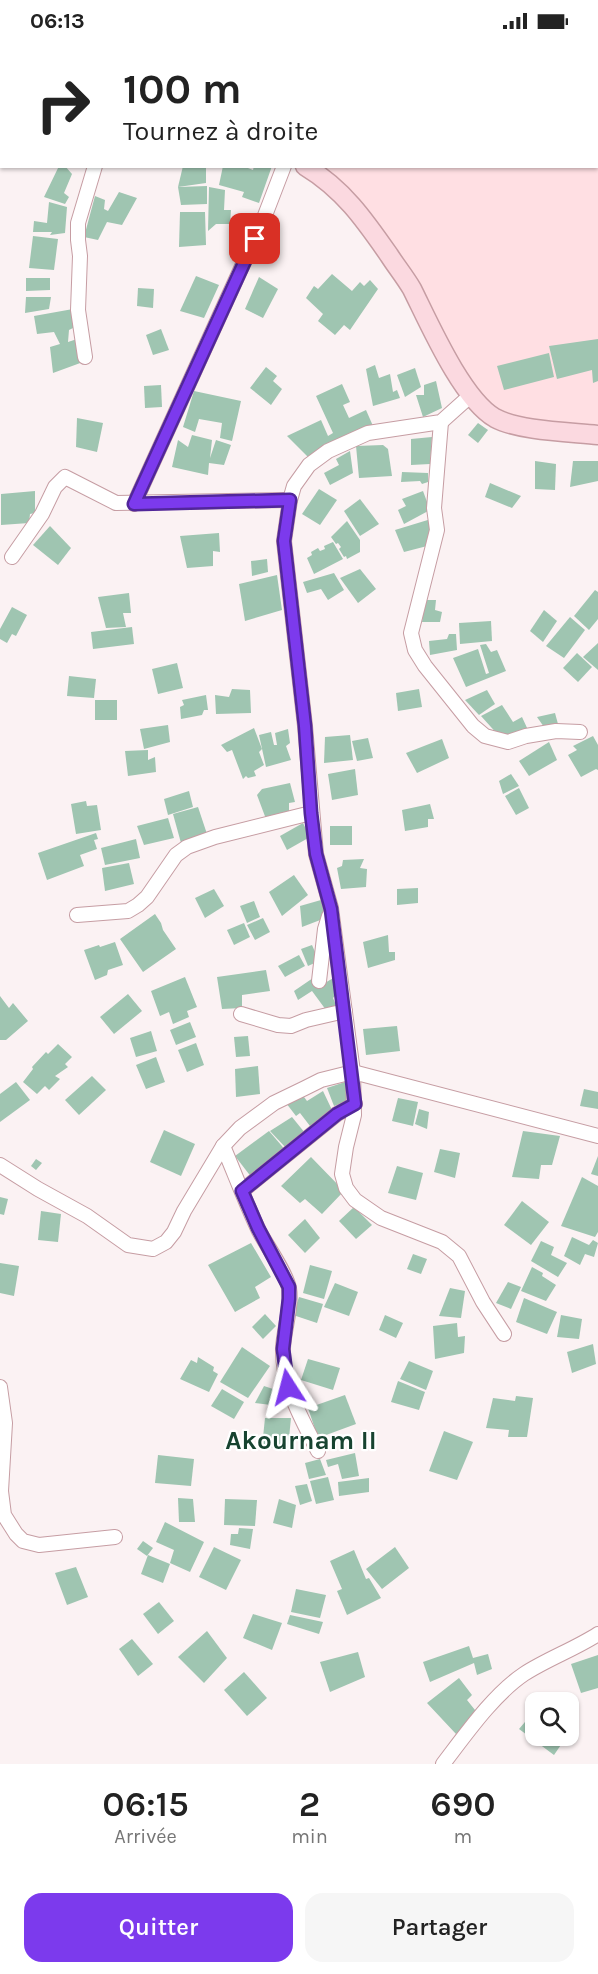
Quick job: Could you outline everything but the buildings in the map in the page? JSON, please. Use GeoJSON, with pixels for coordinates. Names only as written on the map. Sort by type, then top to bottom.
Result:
{"type":"FeatureCollection","features":[{"type":"Feature","properties":{"kind":"street"},"geometry":{"type":"LineString","coordinates":[[85,357],[78,310],[80,256],[78,232],[94,168]]}},
{"type":"Feature","properties":{"kind":"street"},"geometry":{"type":"LineString","coordinates":[[134,504],[264,218],[283,168]]}},
{"type":"Feature","properties":{"kind":"street"},"geometry":{"type":"LineString","coordinates":[[308,168],[321,176],[353,205],[368,224],[410,286],[470,396],[494,417],[509,424],[598,435]]}},
{"type":"Feature","properties":{"kind":"street"},"geometry":{"type":"LineString","coordinates":[[470,396],[441,422],[368,433],[328,451],[309,465],[294,486],[284,541],[305,726],[316,854],[331,909],[353,1072],[355,1104],[342,1174],[346,1188],[355,1200],[381,1218],[442,1242],[459,1256],[483,1302],[504,1334]]}},
{"type":"Feature","properties":{"kind":"street"},"geometry":{"type":"LineString","coordinates":[[441,422],[434,508],[437,530],[411,633],[415,650],[473,726],[484,736],[508,742],[556,731],[580,732]]}},
{"type":"Feature","properties":{"kind":"street"},"geometry":{"type":"LineString","coordinates":[[12,557],[42,514],[55,487],[65,477],[116,503],[290,500]]}},
{"type":"Feature","properties":{"kind":"street"},"geometry":{"type":"LineString","coordinates":[[77,915],[128,911],[138,905],[154,888],[176,855],[188,847],[215,837],[311,813]]}},
{"type":"Feature","properties":{"kind":"street"},"geometry":{"type":"LineString","coordinates":[[319,981],[325,929],[331,909]]}},
{"type":"Feature","properties":{"kind":"street"},"geometry":{"type":"LineString","coordinates":[[241,1014],[278,1025],[291,1026],[345,1011]]}},
{"type":"Feature","properties":{"kind":"street"},"geometry":{"type":"LineString","coordinates":[[0,1164],[38,1189],[87,1216],[128,1245],[153,1249],[166,1242],[174,1232],[223,1146],[240,1128],[274,1103],[321,1080],[353,1072],[598,1136]]}},
{"type":"Feature","properties":{"kind":"street"},"geometry":{"type":"LineString","coordinates":[[242,1191],[337,1114],[355,1104]]}},
{"type":"Feature","properties":{"kind":"street"},"geometry":{"type":"LineString","coordinates":[[223,1146],[258,1228],[289,1287],[283,1349],[284,1369],[295,1404],[318,1451]]}},
{"type":"Feature","properties":{"kind":"street"},"geometry":{"type":"LineString","coordinates":[[0,1387],[5,1423],[1,1491],[4,1515],[16,1534],[23,1541],[39,1545],[115,1537]]}},
{"type":"Feature","properties":{"kind":"street"},"geometry":{"type":"LineString","coordinates":[[443,1764],[471,1727],[504,1691],[524,1674],[598,1634]]}},
{"type":"Feature","properties":{"kind":"shaded area"},"geometry":{"type":"Polygon","coordinates":[[[311,168],[598,168],[598,432],[502,418],[481,400],[425,306],[399,251],[365,210],[311,168]]]}},
{"type":"Feature","properties":{"kind":"district","name":"Akournam II"},"geometry":{"type":"Point","coordinates":[301,1440]}},
{"type":"Feature","properties":{"kind":"route"},"geometry":{"type":"LineString","coordinates":[[255,239],[134,504],[168,501],[290,500],[284,541],[305,726],[311,813],[316,854],[331,909],[353,1072],[355,1104],[337,1114],[242,1191],[258,1228],[289,1287],[283,1349],[288,1387]]}}]}
